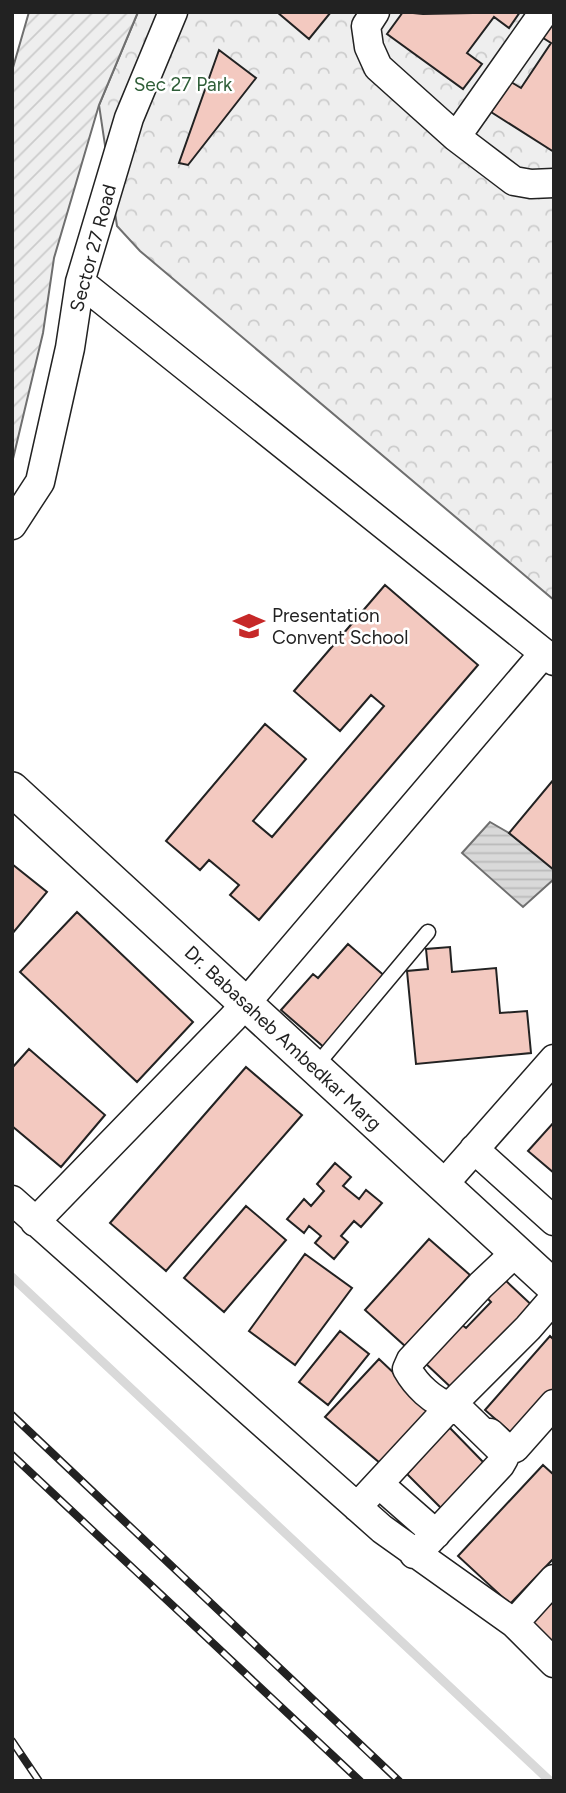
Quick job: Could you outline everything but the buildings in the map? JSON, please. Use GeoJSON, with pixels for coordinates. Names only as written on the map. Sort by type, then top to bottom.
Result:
{"type":"FeatureCollection","features":[{"type":"Feature","properties":{"kind":"street","name":"Sector 27 Road"},"geometry":{"type":"LineString","coordinates":[[12,525],[40,482],[70,348],[80,282],[129,118],[173,12]]}},
{"type":"Feature","properties":{"kind":"street"},"geometry":{"type":"LineString","coordinates":[[375,12],[366,26],[369,47],[378,67],[456,136],[514,181],[531,184],[554,183]]}},
{"type":"Feature","properties":{"kind":"street"},"geometry":{"type":"LineString","coordinates":[[456,136],[544,12]]}},
{"type":"Feature","properties":{"kind":"street"},"geometry":{"type":"LineString","coordinates":[[35,1222],[246,1004],[549,657],[80,282]]}},
{"type":"Feature","properties":{"kind":"street","name":"Dr. Babasaheb Ambedkar Marg"},"geometry":{"type":"LineString","coordinates":[[13,790],[554,1287]]}},
{"type":"Feature","properties":{"kind":"street"},"geometry":{"type":"LineString","coordinates":[[443,1185],[554,1059]]}},
{"type":"Feature","properties":{"kind":"street"},"geometry":{"type":"LineString","coordinates":[[474,1149],[554,1221]]}},
{"type":"Feature","properties":{"kind":"street"},"geometry":{"type":"LineString","coordinates":[[12,1200],[382,1529],[514,1623],[554,1663]]}},
{"type":"Feature","properties":{"kind":"street"},"geometry":{"type":"LineString","coordinates":[[516,1252],[411,1360],[407,1369],[412,1378],[439,1403],[450,1406],[554,1298]]}},
{"type":"Feature","properties":{"kind":"street"},"geometry":{"type":"LineString","coordinates":[[554,1310],[473,1402],[472,1410],[474,1418],[508,1450],[516,1448],[554,1404]]}},
{"type":"Feature","properties":{"kind":"street"},"geometry":{"type":"LineString","coordinates":[[357,1507],[444,1413],[460,1410],[502,1451],[503,1458],[500,1465],[414,1554]]}},
{"type":"Feature","properties":{"kind":"street"},"geometry":{"type":"LineString","coordinates":[[379,1483],[436,1534]]}},
{"type":"Feature","properties":{"kind":"street"},"geometry":{"type":"LineString","coordinates":[[382,1529],[405,1506]]}},
{"type":"Feature","properties":{"kind":"street"},"geometry":{"type":"LineString","coordinates":[[514,1623],[554,1579]]}},
{"type":"Feature","properties":{"kind":"lane"},"geometry":{"type":"LineString","coordinates":[[315,1067],[428,932]]}},
{"type":"Feature","properties":{"kind":"green space"},"geometry":{"type":"Polygon","coordinates":[[[29,12],[138,12],[99,105],[54,258],[43,333],[12,463],[12,71],[29,12]]]}},
{"type":"Feature","properties":{"kind":"green space","name":"Sec 27 Park"},"geometry":{"type":"Polygon","coordinates":[[[138,12],[554,12],[554,600],[140,251],[117,226],[99,105],[138,12]]]}},
{"type":"Feature","properties":{"kind":"shaded area"},"geometry":{"type":"Polygon","coordinates":[[[490,822],[509,833],[554,870],[554,879],[523,907],[462,853],[490,822]]]}},
{"type":"Feature","properties":{"kind":"waterway"},"geometry":{"type":"LineString","coordinates":[[12,1277],[550,1781]]}},
{"type":"Feature","properties":{"kind":"railway"},"geometry":{"type":"LineString","coordinates":[[12,1415],[399,1781]]}},
{"type":"Feature","properties":{"kind":"railway"},"geometry":{"type":"LineString","coordinates":[[12,1455],[360,1781]]}},
{"type":"Feature","properties":{"kind":"railway"},"geometry":{"type":"LineString","coordinates":[[12,1741],[39,1781]]}},
{"type":"Feature","properties":{"kind":"place","name":"Presentation Convent School"},"geometry":{"type":"Point","coordinates":[249,626]}}]}
